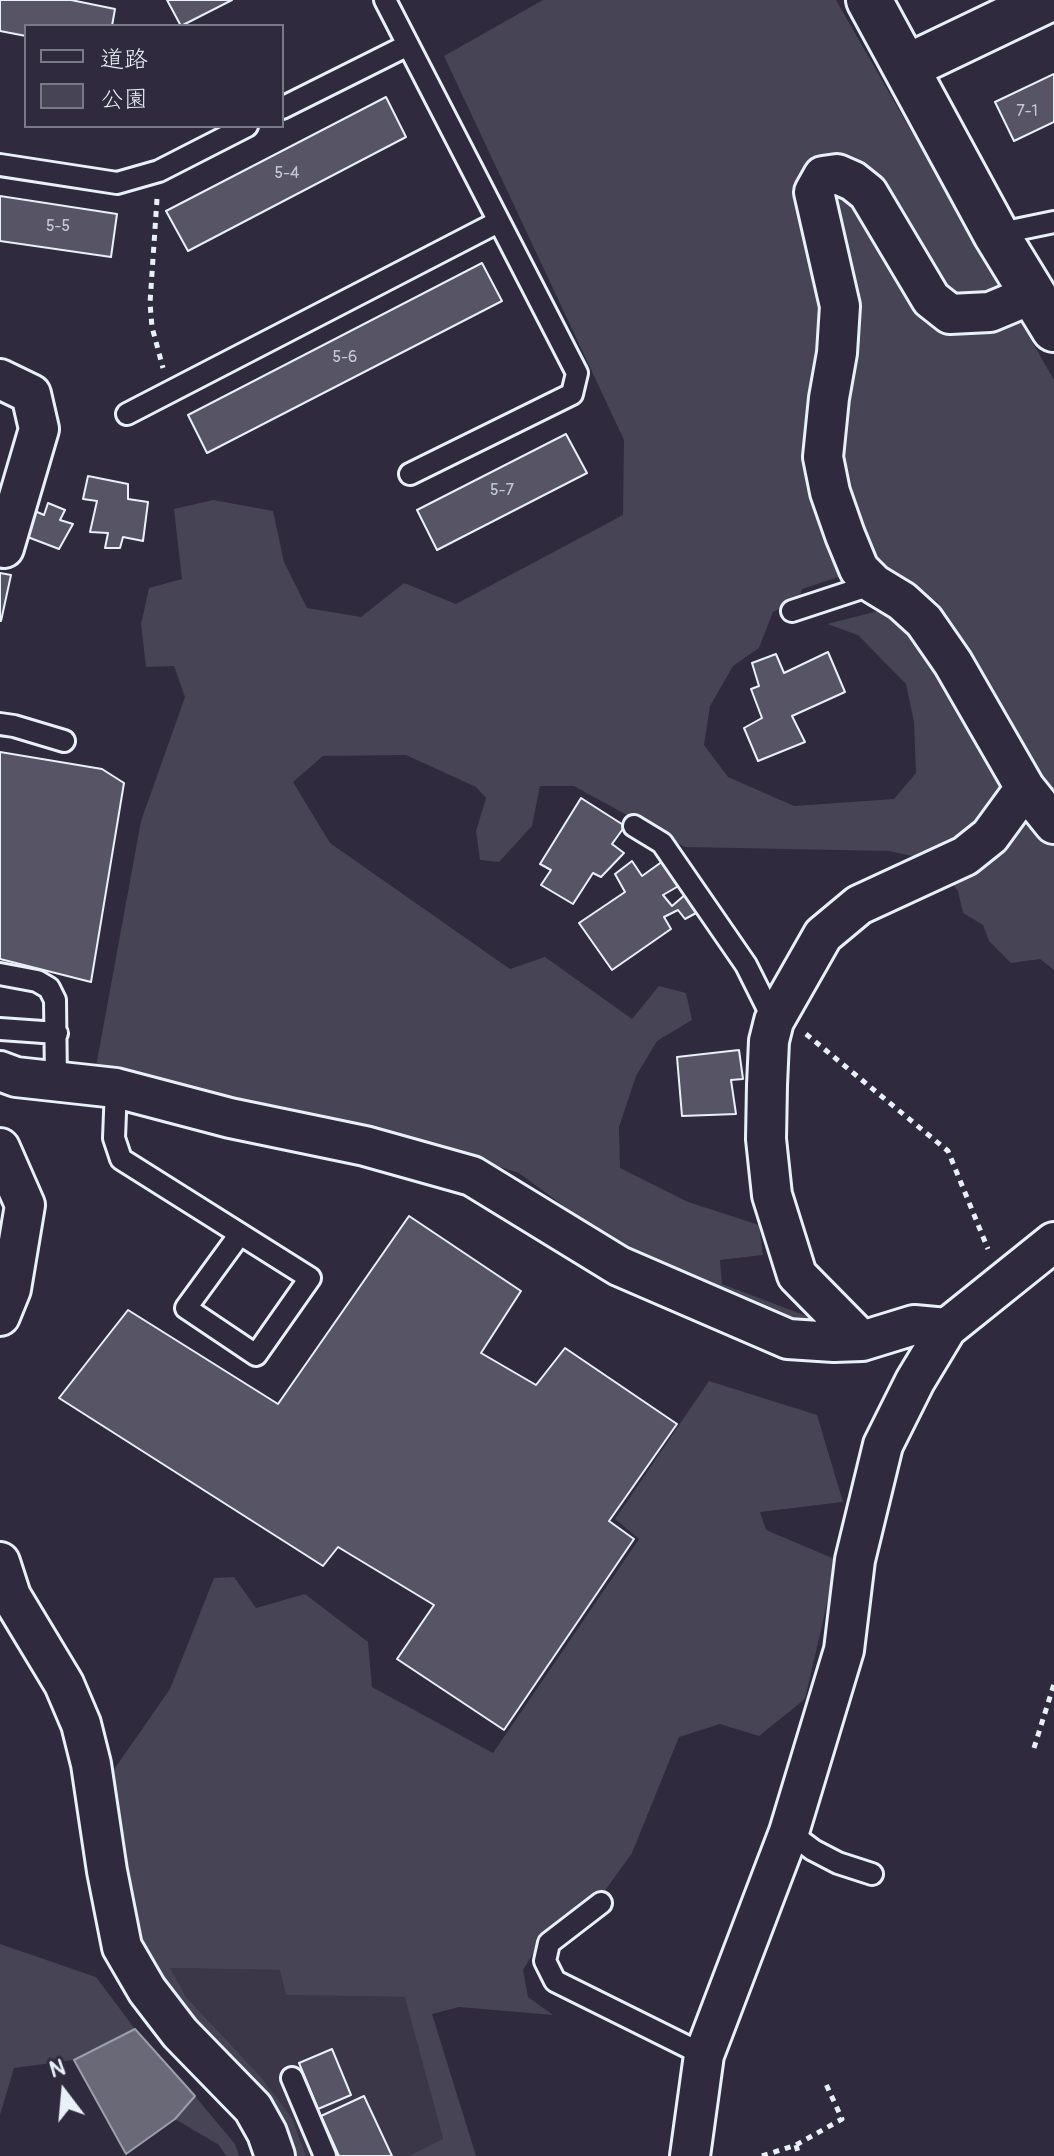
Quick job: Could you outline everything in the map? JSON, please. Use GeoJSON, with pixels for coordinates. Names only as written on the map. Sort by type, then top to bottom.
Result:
{"type":"FeatureCollection","features":[{"type":"Feature","properties":{"kind":"street"},"geometry":{"type":"LineString","coordinates":[[869,0],[996,234],[1044,311]]}},
{"type":"Feature","properties":{"kind":"street"},"geometry":{"type":"LineString","coordinates":[[907,67],[1047,0]]}},
{"type":"Feature","properties":{"kind":"street"},"geometry":{"type":"LineString","coordinates":[[1044,311],[950,314],[931,299],[868,193],[837,174],[823,176],[814,192],[840,306],[823,457],[830,492],[845,535],[859,569],[924,621],[953,663],[1025,788],[1054,824]]}},
{"type":"Feature","properties":{"kind":"street"},"geometry":{"type":"LineString","coordinates":[[0,379],[31,394],[39,429],[4,548],[0,547]]}},
{"type":"Feature","properties":{"kind":"street"},"geometry":{"type":"LineString","coordinates":[[862,1341],[797,1275],[772,1195],[766,1139],[767,1085],[769,1041],[776,1016],[823,935],[859,905],[965,856],[990,836],[1025,788]]}},
{"type":"Feature","properties":{"kind":"street"},"geometry":{"type":"LineString","coordinates":[[0,1071],[16,1077],[116,1088],[230,1118],[365,1146],[472,1176],[619,1266],[788,1339],[862,1341],[914,1325],[947,1328]]}},
{"type":"Feature","properties":{"kind":"street"},"geometry":{"type":"LineString","coordinates":[[0,1148],[25,1205],[11,1289],[0,1316]]}},
{"type":"Feature","properties":{"kind":"street"},"geometry":{"type":"LineString","coordinates":[[690,2156],[704,2055],[789,1832],[844,1650],[855,1560],[883,1445],[915,1381],[947,1328],[1054,1242]]}},
{"type":"Feature","properties":{"kind":"street"},"geometry":{"type":"LineString","coordinates":[[4,1587],[64,1684],[81,1724],[91,1764],[122,1947],[147,1990],[180,2033],[253,2108],[275,2156]]}},
{"type":"Feature","properties":{"kind":"lane"},"geometry":{"type":"LineString","coordinates":[[385,0],[577,373],[572,394],[410,474]]}},
{"type":"Feature","properties":{"kind":"lane"},"geometry":{"type":"LineString","coordinates":[[284,107],[408,45]]}},
{"type":"Feature","properties":{"kind":"lane"},"geometry":{"type":"LineString","coordinates":[[0,165],[117,183],[159,171],[243,128]]}},
{"type":"Feature","properties":{"kind":"lane"},"geometry":{"type":"LineString","coordinates":[[127,414],[498,222]]}},
{"type":"Feature","properties":{"kind":"lane"},"geometry":{"type":"LineString","coordinates":[[996,234],[1054,222]]}},
{"type":"Feature","properties":{"kind":"lane"},"geometry":{"type":"LineString","coordinates":[[792,611],[874,584]]}},
{"type":"Feature","properties":{"kind":"lane"},"geometry":{"type":"LineString","coordinates":[[0,724],[64,741]]}},
{"type":"Feature","properties":{"kind":"lane"},"geometry":{"type":"LineString","coordinates":[[634,826],[662,843],[746,965],[776,1016]]}},
{"type":"Feature","properties":{"kind":"lane"},"geometry":{"type":"LineString","coordinates":[[0,974],[37,981],[49,988],[55,1000],[56,1081]]}},
{"type":"Feature","properties":{"kind":"lane"},"geometry":{"type":"LineString","coordinates":[[0,1029],[57,1033]]}},
{"type":"Feature","properties":{"kind":"lane"},"geometry":{"type":"LineString","coordinates":[[116,1088],[114,1138],[121,1159],[310,1278],[256,1355],[186,1308],[240,1234]]}},
{"type":"Feature","properties":{"kind":"lane"},"geometry":{"type":"LineString","coordinates":[[789,1832],[838,1863],[872,1874]]}},
{"type":"Feature","properties":{"kind":"lane"},"geometry":{"type":"LineString","coordinates":[[601,1903],[549,1943],[545,1961],[555,1981],[704,2055]]}},
{"type":"Feature","properties":{"kind":"lane"},"geometry":{"type":"LineString","coordinates":[[292,2078],[325,2156]]}},
{"type":"Feature","properties":{"kind":"path"},"geometry":{"type":"LineString","coordinates":[[159,171],[151,315],[171,391]]}},
{"type":"Feature","properties":{"kind":"path"},"geometry":{"type":"LineString","coordinates":[[776,1016],[948,1151],[1002,1283]]}},
{"type":"Feature","properties":{"kind":"path"},"geometry":{"type":"LineString","coordinates":[[1034,1748],[1054,1684]]}},
{"type":"Feature","properties":{"kind":"path"},"geometry":{"type":"LineString","coordinates":[[762,2156],[796,2145],[842,2119],[826,2084]]}},
{"type":"Feature","properties":{"kind":"path"},"geometry":{"type":"LineString","coordinates":[[796,2145],[799,2156]]}},
{"type":"Feature","properties":{"kind":"shaded area"},"geometry":{"type":"Polygon","coordinates":[[[169,1968],[281,1970],[287,1995],[406,1997],[443,2140],[409,2156],[306,2156],[292,2118],[261,2077],[186,1997],[169,1968]]]}},
{"type":"Feature","properties":{"kind":"green space"},"geometry":{"type":"Polygon","coordinates":[[[543,0],[836,0],[1054,380],[1054,797],[1035,792],[938,602],[869,567],[802,589],[799,599],[773,612],[759,648],[733,666],[710,706],[704,745],[728,777],[794,806],[894,799],[916,773],[914,722],[906,684],[858,635],[827,624],[890,608],[926,640],[1023,807],[1054,846],[1054,970],[1040,959],[1011,963],[989,941],[983,925],[963,913],[958,891],[935,861],[889,851],[685,847],[574,786],[540,786],[532,826],[499,862],[480,860],[476,831],[486,798],[476,787],[406,755],[323,756],[293,782],[330,843],[510,969],[545,957],[632,1019],[659,986],[686,993],[692,1020],[657,1041],[636,1076],[619,1127],[620,1168],[688,1202],[759,1225],[763,1255],[720,1260],[722,1284],[817,1320],[826,1335],[697,1291],[599,1232],[519,1173],[478,1160],[95,1072],[141,821],[185,697],[174,666],[146,667],[141,624],[149,588],[182,579],[174,509],[213,500],[273,511],[284,562],[307,608],[361,617],[404,583],[456,604],[623,515],[624,440],[444,56],[543,0]]]}},
{"type":"Feature","properties":{"kind":"green space"},"geometry":{"type":"Polygon","coordinates":[[[709,1381],[817,1415],[843,1502],[760,1512],[766,1530],[837,1560],[805,1699],[759,1736],[720,1724],[679,1737],[632,1853],[599,1899],[539,1944],[523,1970],[528,1997],[553,2015],[459,2007],[432,2014],[476,2156],[409,2156],[443,2139],[405,1997],[286,1995],[280,1970],[170,1968],[186,1997],[261,2077],[292,2118],[306,2156],[289,2156],[138,1964],[115,1863],[113,1771],[170,1689],[214,1578],[234,1577],[256,1608],[305,1594],[368,1642],[372,1687],[493,1753],[639,1539],[615,1519],[709,1381]]]}},
{"type":"Feature","properties":{"kind":"green space"},"geometry":{"type":"Polygon","coordinates":[[[0,1944],[96,1977],[135,2029],[74,2060],[14,2068],[0,2115],[0,1944]]]}},
{"type":"Feature","properties":{"kind":"green space"},"geometry":{"type":"Polygon","coordinates":[[[195,2096],[235,2144],[239,2156],[226,2156],[219,2145],[175,2119],[195,2096]]]}},
{"type":"Feature","properties":{"kind":"water"},"geometry":{"type":"Polygon","coordinates":[[[135,2029],[195,2096],[175,2119],[126,2154],[74,2060],[135,2029]]]}},
{"type":"Feature","properties":{"kind":"building"},"geometry":{"type":"Polygon","coordinates":[[[0,0],[71,0],[115,9],[112,24],[24,24],[24,36],[0,31],[0,0]]]}},
{"type":"Feature","properties":{"kind":"building"},"geometry":{"type":"Polygon","coordinates":[[[167,0],[232,0],[185,24],[180,24],[167,0]]]}},
{"type":"Feature","properties":{"kind":"building"},"geometry":{"type":"Polygon","coordinates":[[[1054,74],[1054,122],[1014,141],[995,102],[1054,74]]]}},
{"type":"Feature","properties":{"kind":"building"},"geometry":{"type":"Polygon","coordinates":[[[386,97],[406,137],[188,251],[166,211],[386,97]]]}},
{"type":"Feature","properties":{"kind":"building"},"geometry":{"type":"Polygon","coordinates":[[[0,196],[117,214],[111,257],[0,241],[0,196]]]}},
{"type":"Feature","properties":{"kind":"building"},"geometry":{"type":"Polygon","coordinates":[[[482,263],[502,301],[207,453],[188,415],[482,263]]]}},
{"type":"Feature","properties":{"kind":"building"},"geometry":{"type":"Polygon","coordinates":[[[566,434],[587,473],[437,550],[417,510],[566,434]]]}},
{"type":"Feature","properties":{"kind":"building"},"geometry":{"type":"Polygon","coordinates":[[[88,476],[128,484],[128,499],[148,502],[143,541],[123,537],[120,548],[105,548],[108,533],[90,532],[97,501],[83,499],[88,476]]]}},
{"type":"Feature","properties":{"kind":"building"},"geometry":{"type":"Polygon","coordinates":[[[48,503],[65,510],[60,520],[73,524],[59,549],[25,536],[35,511],[44,515],[48,503]]]}},
{"type":"Feature","properties":{"kind":"building"},"geometry":{"type":"Polygon","coordinates":[[[0,573],[11,575],[1,621],[0,621],[0,573]]]}},
{"type":"Feature","properties":{"kind":"building"},"geometry":{"type":"Polygon","coordinates":[[[828,652],[845,692],[792,716],[805,742],[758,761],[744,728],[762,718],[751,689],[759,686],[752,663],[776,654],[784,673],[828,652]]]}},
{"type":"Feature","properties":{"kind":"building"},"geometry":{"type":"Polygon","coordinates":[[[0,752],[102,769],[124,783],[91,982],[0,959],[0,752]]]}},
{"type":"Feature","properties":{"kind":"building"},"geometry":{"type":"Polygon","coordinates":[[[581,798],[625,826],[612,844],[624,853],[601,877],[593,873],[573,904],[541,885],[551,870],[540,864],[581,798]]]}},
{"type":"Feature","properties":{"kind":"building"},"geometry":{"type":"Polygon","coordinates":[[[632,861],[642,876],[663,861],[682,884],[663,895],[672,906],[686,894],[698,912],[685,919],[678,910],[664,917],[671,929],[612,970],[579,923],[625,892],[615,874],[632,861]]]}},
{"type":"Feature","properties":{"kind":"building"},"geometry":{"type":"Polygon","coordinates":[[[739,1050],[743,1079],[731,1080],[736,1114],[682,1116],[677,1057],[739,1050]]]}},
{"type":"Feature","properties":{"kind":"building"},"geometry":{"type":"Polygon","coordinates":[[[409,1216],[521,1291],[481,1353],[536,1385],[565,1348],[677,1424],[609,1521],[634,1539],[504,1730],[397,1659],[434,1605],[338,1547],[323,1566],[59,1398],[128,1310],[278,1404],[409,1216]]]}},
{"type":"Feature","properties":{"kind":"building"},"geometry":{"type":"Polygon","coordinates":[[[332,2049],[351,2095],[318,2109],[299,2063],[332,2049]]]}},
{"type":"Feature","properties":{"kind":"building"},"geometry":{"type":"Polygon","coordinates":[[[364,2096],[392,2156],[339,2156],[321,2116],[364,2096]]]}}]}
